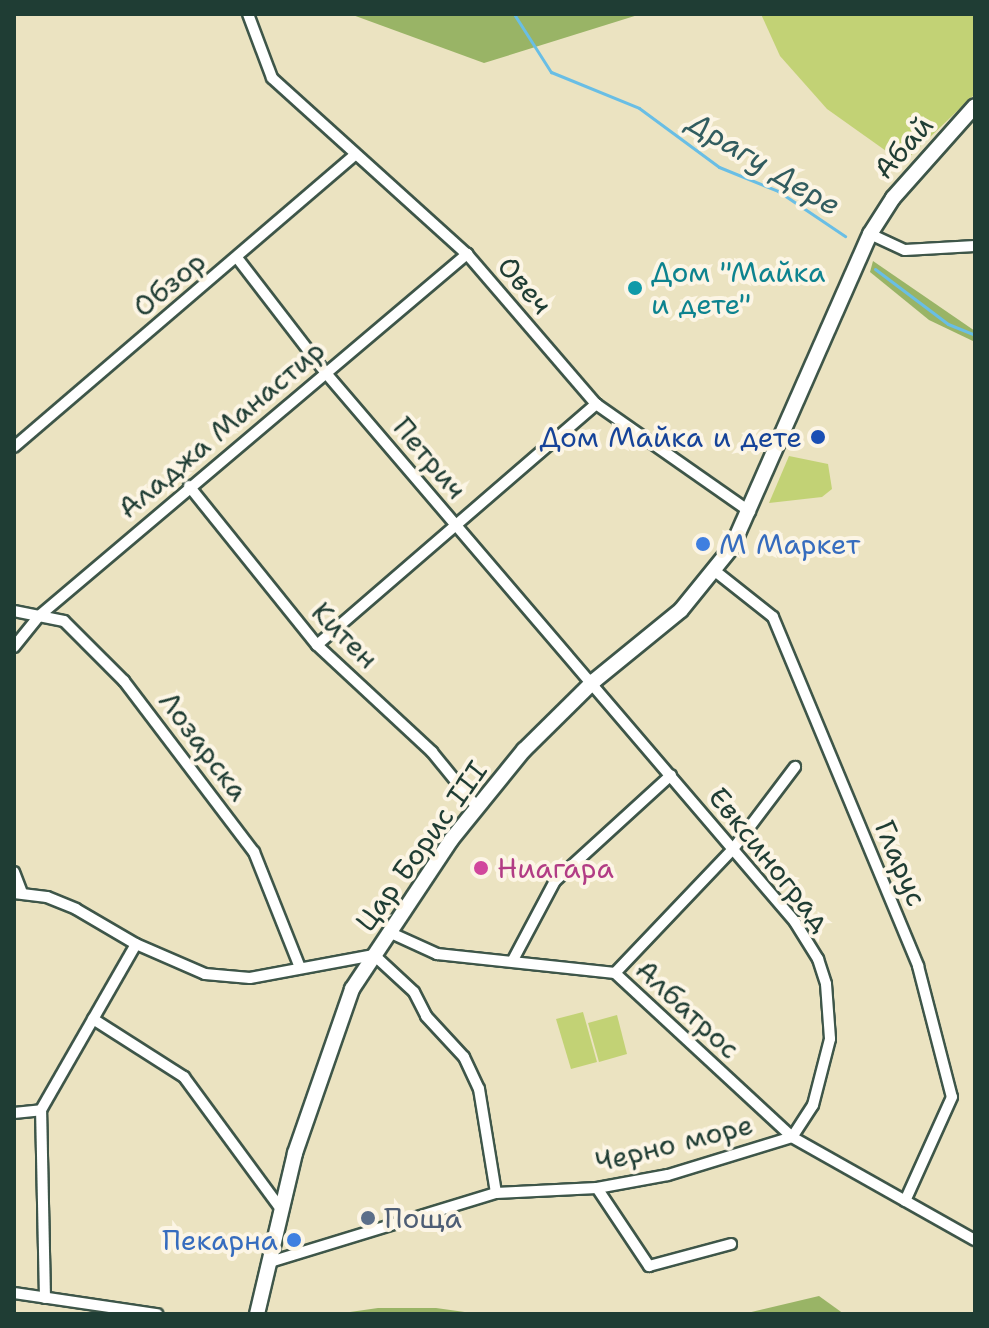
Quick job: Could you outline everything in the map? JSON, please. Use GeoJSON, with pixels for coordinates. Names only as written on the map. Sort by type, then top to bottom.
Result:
{"type":"FeatureCollection","features":[{"type":"Feature","properties":{"kind":"street","name":"Овеч"},"geometry":{"type":"LineString","coordinates":[[248,14],[272,78],[354,156],[467,254],[596,404],[750,512]]}},
{"type":"Feature","properties":{"kind":"street","name":"Абай"},"geometry":{"type":"LineString","coordinates":[[778,444],[870,234],[893,198],[975,106]]}},
{"type":"Feature","properties":{"kind":"street","name":"Обзор"},"geometry":{"type":"LineString","coordinates":[[14,447],[238,259],[354,156]]}},
{"type":"Feature","properties":{"kind":"street"},"geometry":{"type":"LineString","coordinates":[[870,234],[905,250],[975,246]]}},
{"type":"Feature","properties":{"kind":"street","name":"Аладжа Манастир"},"geometry":{"type":"LineString","coordinates":[[14,647],[39,616],[467,254]]}},
{"type":"Feature","properties":{"kind":"street","name":"Петрич"},"geometry":{"type":"LineString","coordinates":[[238,259],[325,372],[594,681]]}},
{"type":"Feature","properties":{"kind":"street"},"geometry":{"type":"LineString","coordinates":[[317,645],[454,523],[596,404]]}},
{"type":"Feature","properties":{"kind":"street","name":"Цар Борис III"},"geometry":{"type":"LineString","coordinates":[[257,1314],[295,1153],[352,989],[477,807],[524,750],[594,681],[681,610],[715,571],[750,512],[778,444]]}},
{"type":"Feature","properties":{"kind":"street","name":"Китен"},"geometry":{"type":"LineString","coordinates":[[189,486],[317,645],[432,752],[477,807]]}},
{"type":"Feature","properties":{"kind":"street","name":"Гларус"},"geometry":{"type":"LineString","coordinates":[[715,571],[773,617],[918,966],[952,1097],[905,1201]]}},
{"type":"Feature","properties":{"kind":"street","name":"Лозарска"},"geometry":{"type":"LineString","coordinates":[[14,611],[64,621],[124,681],[254,852],[299,965]]}},
{"type":"Feature","properties":{"kind":"street","name":"Евксиноград"},"geometry":{"type":"LineString","coordinates":[[594,681],[795,922],[818,959],[826,984],[830,1039],[813,1105],[792,1137]]}},
{"type":"Feature","properties":{"kind":"street"},"geometry":{"type":"LineString","coordinates":[[615,973],[733,849],[795,767]]}},
{"type":"Feature","properties":{"kind":"street"},"geometry":{"type":"LineString","coordinates":[[513,960],[555,881],[671,775]]}},
{"type":"Feature","properties":{"kind":"street"},"geometry":{"type":"LineString","coordinates":[[14,872],[18,893],[76,909],[136,944],[205,974],[250,978],[299,965],[374,955],[414,992],[426,1016],[464,1057],[479,1089],[496,1193]]}},
{"type":"Feature","properties":{"kind":"street","name":"Албатрос"},"geometry":{"type":"LineString","coordinates":[[391,933],[437,954],[615,973],[792,1137]]}},
{"type":"Feature","properties":{"kind":"street"},"geometry":{"type":"LineString","coordinates":[[45,1298],[41,1110],[136,944]]}},
{"type":"Feature","properties":{"kind":"street"},"geometry":{"type":"LineString","coordinates":[[93,1019],[184,1077],[281,1209]]}},
{"type":"Feature","properties":{"kind":"street"},"geometry":{"type":"LineString","coordinates":[[14,1113],[41,1110]]}},
{"type":"Feature","properties":{"kind":"street","name":"Черно море"},"geometry":{"type":"LineString","coordinates":[[270,1262],[496,1193],[597,1188],[668,1175],[792,1137],[975,1240]]}},
{"type":"Feature","properties":{"kind":"street"},"geometry":{"type":"LineString","coordinates":[[597,1188],[649,1266],[731,1244]]}},
{"type":"Feature","properties":{"kind":"street"},"geometry":{"type":"LineString","coordinates":[[14,1293],[157,1314]]}},
{"type":"Feature","properties":{"kind":"green space"},"geometry":{"type":"Polygon","coordinates":[[[350,14],[641,14],[484,63],[350,14]]]}},
{"type":"Feature","properties":{"kind":"green space"},"geometry":{"type":"Polygon","coordinates":[[[761,14],[975,14],[975,94],[903,163],[827,109],[780,56],[761,14]]]}},
{"type":"Feature","properties":{"kind":"green space"},"geometry":{"type":"Polygon","coordinates":[[[873,261],[975,331],[975,342],[929,320],[870,272],[873,261]]]}},
{"type":"Feature","properties":{"kind":"green space"},"geometry":{"type":"Polygon","coordinates":[[[789,456],[828,464],[832,489],[822,497],[769,503],[789,456]]]}},
{"type":"Feature","properties":{"kind":"green space"},"geometry":{"type":"Polygon","coordinates":[[[583,1012],[597,1062],[571,1069],[556,1019],[583,1012]]]}},
{"type":"Feature","properties":{"kind":"green space"},"geometry":{"type":"Polygon","coordinates":[[[617,1015],[627,1054],[599,1062],[588,1023],[617,1015]]]}},
{"type":"Feature","properties":{"kind":"green space"},"geometry":{"type":"Polygon","coordinates":[[[819,1296],[844,1314],[743,1314],[819,1296]]]}},
{"type":"Feature","properties":{"kind":"green space"},"geometry":{"type":"Polygon","coordinates":[[[378,1308],[436,1308],[479,1314],[336,1314],[378,1308]]]}},
{"type":"Feature","properties":{"kind":"waterway","name":"Драгу Дере"},"geometry":{"type":"LineString","coordinates":[[514,14],[551,72],[639,108],[719,167],[778,191],[845,236]]}},
{"type":"Feature","properties":{"kind":"waterway","name":"Драгу Дере"},"geometry":{"type":"LineString","coordinates":[[875,269],[948,324],[975,335]]}},
{"type":"Feature","properties":{"kind":"place","name":"Дом \"Майка и дете\""},"geometry":{"type":"Point","coordinates":[635,288]}},
{"type":"Feature","properties":{"kind":"place","name":"Дом Майка и дете"},"geometry":{"type":"Point","coordinates":[818,437]}},
{"type":"Feature","properties":{"kind":"place","name":"М Маркет"},"geometry":{"type":"Point","coordinates":[703,544]}},
{"type":"Feature","properties":{"kind":"place","name":"Ниагара"},"geometry":{"type":"Point","coordinates":[481,868]}},
{"type":"Feature","properties":{"kind":"place","name":"Поща"},"geometry":{"type":"Point","coordinates":[368,1218]}},
{"type":"Feature","properties":{"kind":"place","name":"Пекарна"},"geometry":{"type":"Point","coordinates":[294,1240]}}]}
